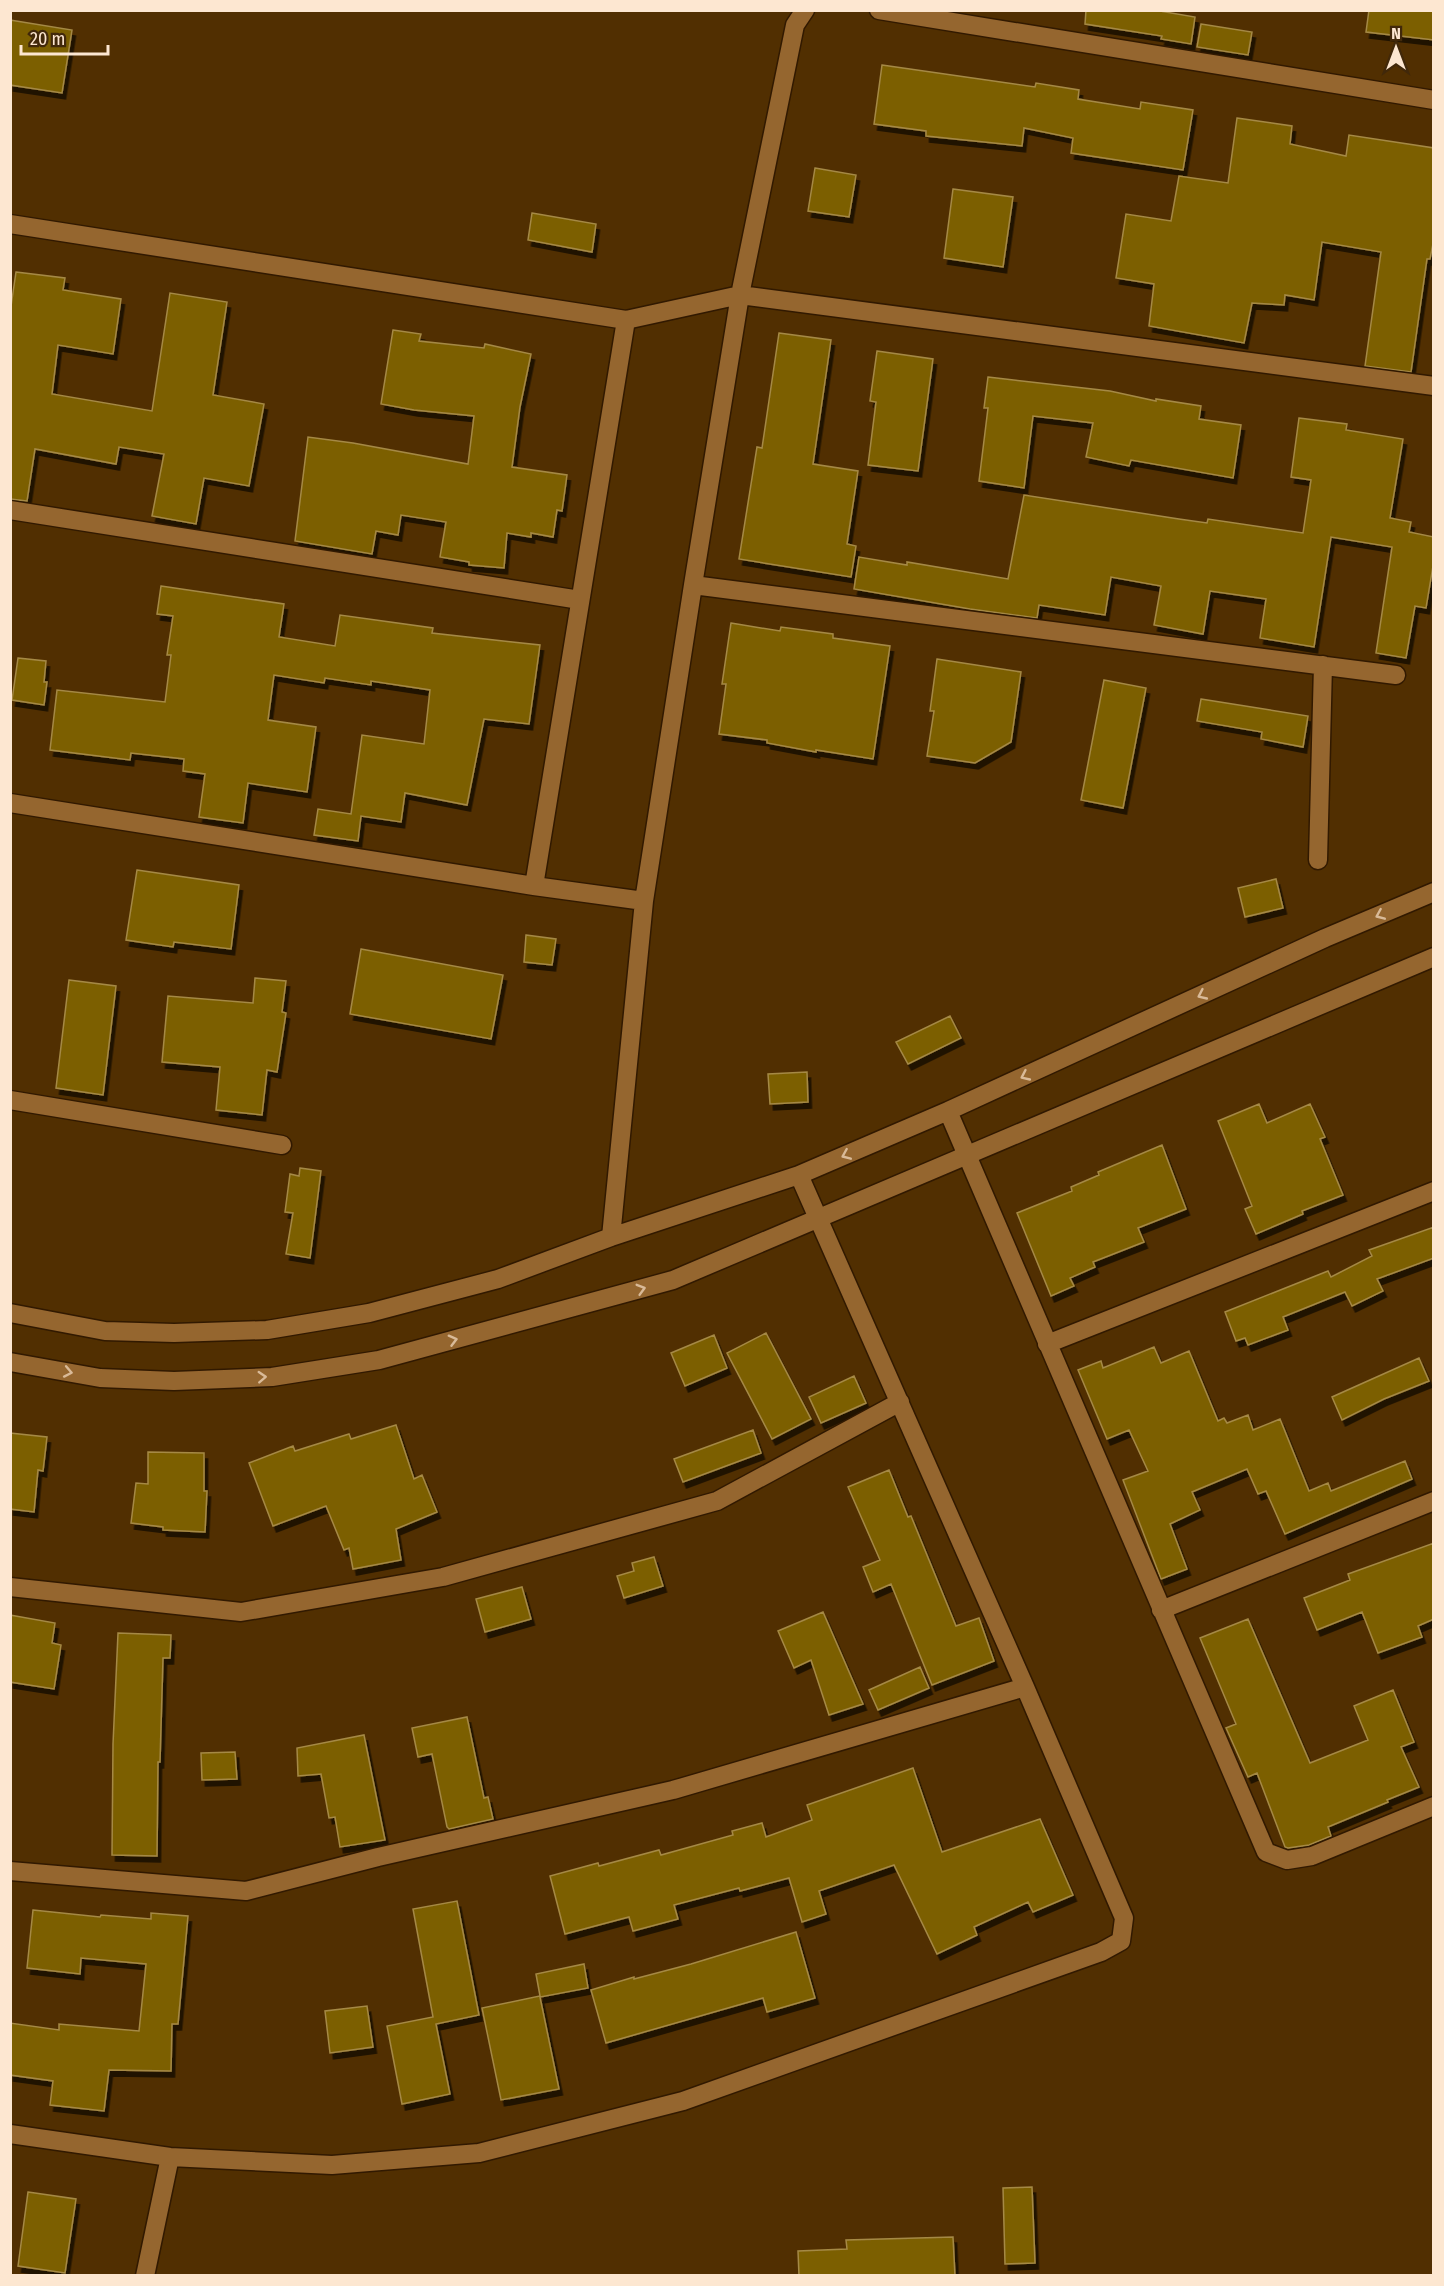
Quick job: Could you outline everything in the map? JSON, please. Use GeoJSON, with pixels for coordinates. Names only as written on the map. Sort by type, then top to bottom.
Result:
{"type":"FeatureCollection","features":[{"type":"Feature","properties":{"kind":"street"},"geometry":{"type":"LineString","coordinates":[[611,1237],[644,902],[693,585],[740,295],[795,25],[805,10]]}},
{"type":"Feature","properties":{"kind":"street"},"geometry":{"type":"LineString","coordinates":[[879,10],[1434,100]]}},
{"type":"Feature","properties":{"kind":"street"},"geometry":{"type":"LineString","coordinates":[[10,224],[626,320],[740,295],[1434,386]]}},
{"type":"Feature","properties":{"kind":"street"},"geometry":{"type":"LineString","coordinates":[[534,886],[626,320]]}},
{"type":"Feature","properties":{"kind":"street"},"geometry":{"type":"LineString","coordinates":[[10,510],[580,600]]}},
{"type":"Feature","properties":{"kind":"street"},"geometry":{"type":"LineString","coordinates":[[693,585],[1396,675]]}},
{"type":"Feature","properties":{"kind":"street"},"geometry":{"type":"LineString","coordinates":[[1318,860],[1323,665]]}},
{"type":"Feature","properties":{"kind":"street"},"geometry":{"type":"LineString","coordinates":[[10,803],[644,902]]}},
{"type":"Feature","properties":{"kind":"street"},"geometry":{"type":"LineString","coordinates":[[10,1313],[105,1330],[174,1334],[267,1330],[369,1313],[498,1279],[611,1237],[799,1175],[948,1111],[1325,938],[1434,892]]}},
{"type":"Feature","properties":{"kind":"street"},"geometry":{"type":"LineString","coordinates":[[10,1362],[100,1378],[174,1381],[272,1377],[379,1360],[673,1280],[1434,957]]}},
{"type":"Feature","properties":{"kind":"street"},"geometry":{"type":"LineString","coordinates":[[10,1100],[282,1145]]}},
{"type":"Feature","properties":{"kind":"street"},"geometry":{"type":"LineString","coordinates":[[948,1111],[1266,1852],[1287,1860],[1312,1856],[1434,1806]]}},
{"type":"Feature","properties":{"kind":"street"},"geometry":{"type":"LineString","coordinates":[[10,2134],[170,2157],[332,2165],[479,2152],[683,2101],[1101,1952],[1121,1941],[1124,1918],[1025,1687],[799,1175]]}},
{"type":"Feature","properties":{"kind":"street"},"geometry":{"type":"LineString","coordinates":[[1047,1344],[1434,1191]]}},
{"type":"Feature","properties":{"kind":"street"},"geometry":{"type":"LineString","coordinates":[[10,1587],[241,1612],[443,1577],[717,1501],[900,1402]]}},
{"type":"Feature","properties":{"kind":"street"},"geometry":{"type":"LineString","coordinates":[[1161,1610],[1434,1501]]}},
{"type":"Feature","properties":{"kind":"street"},"geometry":{"type":"LineString","coordinates":[[10,1871],[246,1891],[378,1857],[673,1790],[1025,1687]]}},
{"type":"Feature","properties":{"kind":"street"},"geometry":{"type":"LineString","coordinates":[[145,2276],[170,2157]]}},
{"type":"Feature","properties":{"kind":"building"},"geometry":{"type":"Polygon","coordinates":[[[1086,10],[1154,10],[1195,17],[1191,44],[1161,39],[1162,36],[1085,24],[1086,10]]]}},
{"type":"Feature","properties":{"kind":"building"},"geometry":{"type":"Polygon","coordinates":[[[1369,10],[1434,10],[1434,40],[1366,32],[1369,10]]]}},
{"type":"Feature","properties":{"kind":"building"},"geometry":{"type":"Polygon","coordinates":[[[10,20],[72,30],[62,93],[10,85],[10,20]]]}},
{"type":"Feature","properties":{"kind":"building"},"geometry":{"type":"Polygon","coordinates":[[[1201,24],[1252,32],[1248,55],[1197,47],[1201,24]]]}},
{"type":"Feature","properties":{"kind":"building"},"geometry":{"type":"Polygon","coordinates":[[[882,65],[1035,87],[1036,83],[1079,90],[1078,99],[1140,109],[1141,102],[1193,110],[1183,170],[1071,153],[1073,138],[1024,128],[1022,146],[926,136],[926,131],[874,124],[882,65]]]}},
{"type":"Feature","properties":{"kind":"building"},"geometry":{"type":"Polygon","coordinates":[[[1237,118],[1292,126],[1290,144],[1346,156],[1349,135],[1434,148],[1434,239],[1430,259],[1427,259],[1411,372],[1365,366],[1381,252],[1322,242],[1314,300],[1285,295],[1284,305],[1252,303],[1244,343],[1149,326],[1154,284],[1116,278],[1126,214],[1171,221],[1179,176],[1228,183],[1237,118]]]}},
{"type":"Feature","properties":{"kind":"building"},"geometry":{"type":"Polygon","coordinates":[[[815,168],[856,175],[849,217],[808,211],[815,168]]]}},
{"type":"Feature","properties":{"kind":"building"},"geometry":{"type":"Polygon","coordinates":[[[953,189],[1013,197],[1003,267],[944,258],[953,189]]]}},
{"type":"Feature","properties":{"kind":"building"},"geometry":{"type":"Polygon","coordinates":[[[532,213],[596,224],[592,252],[528,240],[532,213]]]}},
{"type":"Feature","properties":{"kind":"building"},"geometry":{"type":"Polygon","coordinates":[[[16,272],[65,278],[63,290],[121,299],[113,354],[58,345],[52,394],[152,411],[170,293],[227,302],[213,395],[264,404],[249,486],[204,478],[196,524],[152,516],[164,454],[119,447],[116,464],[35,449],[27,501],[10,499],[10,313],[16,272]]]}},
{"type":"Feature","properties":{"kind":"building"},"geometry":{"type":"Polygon","coordinates":[[[393,330],[421,334],[419,341],[484,348],[485,344],[531,354],[520,407],[512,467],[567,475],[562,511],[557,510],[553,537],[531,533],[531,537],[507,533],[504,568],[469,565],[469,562],[440,557],[446,522],[401,515],[398,535],[376,531],[372,554],[295,541],[308,437],[468,464],[474,416],[381,404],[393,330]]]}},
{"type":"Feature","properties":{"kind":"building"},"geometry":{"type":"Polygon","coordinates":[[[779,333],[831,340],[813,464],[858,471],[847,544],[856,546],[851,577],[739,559],[757,447],[762,448],[779,333]]]}},
{"type":"Feature","properties":{"kind":"building"},"geometry":{"type":"Polygon","coordinates":[[[877,351],[933,359],[918,471],[868,465],[876,402],[870,401],[877,351]]]}},
{"type":"Feature","properties":{"kind":"building"},"geometry":{"type":"Polygon","coordinates":[[[988,377],[1110,391],[1156,401],[1156,399],[1201,406],[1199,419],[1241,425],[1233,478],[1131,460],[1129,466],[1086,457],[1093,423],[1033,416],[1024,488],[979,481],[988,408],[984,408],[988,377]]]}},
{"type":"Feature","properties":{"kind":"building"},"geometry":{"type":"Polygon","coordinates":[[[1299,418],[1347,424],[1346,430],[1403,439],[1390,518],[1411,522],[1409,532],[1434,537],[1434,560],[1426,608],[1415,606],[1406,658],[1376,653],[1392,547],[1331,537],[1314,647],[1260,638],[1266,599],[1210,591],[1203,634],[1154,625],[1161,586],[1111,577],[1105,615],[1039,605],[1037,618],[854,589],[859,557],[907,565],[907,562],[1008,579],[1024,495],[1207,523],[1208,519],[1303,533],[1311,480],[1291,477],[1299,418]]]}},
{"type":"Feature","properties":{"kind":"building"},"geometry":{"type":"Polygon","coordinates":[[[161,586],[284,604],[279,637],[335,646],[340,615],[433,628],[432,633],[540,645],[529,724],[484,719],[467,805],[405,793],[401,822],[361,816],[358,841],[314,835],[318,809],[351,814],[362,735],[424,744],[430,690],[371,681],[371,685],[325,678],[324,683],[274,675],[268,720],[316,727],[307,792],[248,783],[243,823],[199,817],[205,774],[183,771],[184,759],[131,753],[130,760],[50,750],[57,690],[165,702],[171,655],[167,655],[173,616],[157,614],[161,586]]]}},
{"type":"Feature","properties":{"kind":"building"},"geometry":{"type":"Polygon","coordinates":[[[731,623],[780,631],[781,627],[833,634],[833,638],[890,646],[873,759],[816,750],[816,752],[767,743],[767,740],[719,734],[726,684],[722,684],[731,623]]]}},
{"type":"Feature","properties":{"kind":"building"},"geometry":{"type":"Polygon","coordinates":[[[18,658],[46,661],[44,682],[47,682],[44,705],[12,700],[18,658]]]}},
{"type":"Feature","properties":{"kind":"building"},"geometry":{"type":"Polygon","coordinates":[[[937,659],[1021,672],[1011,742],[975,763],[927,756],[934,711],[930,711],[937,659]]]}},
{"type":"Feature","properties":{"kind":"building"},"geometry":{"type":"Polygon","coordinates":[[[1104,680],[1146,688],[1123,808],[1081,800],[1104,680]]]}},
{"type":"Feature","properties":{"kind":"building"},"geometry":{"type":"Polygon","coordinates":[[[1201,699],[1308,716],[1303,747],[1261,739],[1262,732],[1197,721],[1201,699]]]}},
{"type":"Feature","properties":{"kind":"building"},"geometry":{"type":"Polygon","coordinates":[[[137,870],[239,885],[231,949],[174,942],[173,947],[126,940],[137,870]]]}},
{"type":"Feature","properties":{"kind":"building"},"geometry":{"type":"Polygon","coordinates":[[[1276,879],[1283,908],[1245,917],[1238,888],[1276,879]]]}},
{"type":"Feature","properties":{"kind":"building"},"geometry":{"type":"Polygon","coordinates":[[[526,935],[556,939],[552,965],[524,962],[526,935]]]}},
{"type":"Feature","properties":{"kind":"building"},"geometry":{"type":"Polygon","coordinates":[[[361,949],[503,975],[491,1039],[350,1014],[361,949]]]}},
{"type":"Feature","properties":{"kind":"building"},"geometry":{"type":"Polygon","coordinates":[[[255,978],[286,981],[282,1012],[286,1013],[277,1072],[267,1070],[262,1115],[216,1110],[220,1067],[162,1062],[168,996],[253,1003],[255,978]]]}},
{"type":"Feature","properties":{"kind":"building"},"geometry":{"type":"Polygon","coordinates":[[[69,980],[116,986],[103,1095],[56,1088],[69,980]]]}},
{"type":"Feature","properties":{"kind":"building"},"geometry":{"type":"Polygon","coordinates":[[[950,1016],[961,1038],[908,1064],[896,1042],[950,1016]]]}},
{"type":"Feature","properties":{"kind":"building"},"geometry":{"type":"Polygon","coordinates":[[[807,1072],[808,1102],[770,1104],[768,1074],[807,1072]]]}},
{"type":"Feature","properties":{"kind":"building"},"geometry":{"type":"Polygon","coordinates":[[[1259,1104],[1267,1123],[1310,1104],[1325,1137],[1320,1139],[1343,1195],[1302,1211],[1303,1214],[1256,1234],[1245,1209],[1252,1206],[1218,1121],[1259,1104]]]}},
{"type":"Feature","properties":{"kind":"building"},"geometry":{"type":"Polygon","coordinates":[[[1162,1145],[1186,1209],[1138,1228],[1144,1242],[1093,1262],[1095,1267],[1070,1278],[1074,1286],[1051,1296],[1017,1213],[1072,1191],[1071,1187],[1099,1175],[1098,1172],[1162,1145]]]}},
{"type":"Feature","properties":{"kind":"building"},"geometry":{"type":"Polygon","coordinates":[[[300,1168],[321,1171],[310,1258],[286,1254],[293,1213],[285,1212],[290,1174],[299,1176],[300,1168]]]}},
{"type":"Feature","properties":{"kind":"building"},"geometry":{"type":"Polygon","coordinates":[[[1434,1227],[1434,1258],[1377,1279],[1383,1291],[1352,1306],[1345,1292],[1283,1317],[1288,1330],[1248,1345],[1245,1338],[1236,1341],[1225,1312],[1328,1271],[1331,1277],[1372,1256],[1369,1250],[1434,1227]]]}},
{"type":"Feature","properties":{"kind":"building"},"geometry":{"type":"Polygon","coordinates":[[[766,1333],[811,1419],[772,1439],[727,1353],[766,1333]]]}},
{"type":"Feature","properties":{"kind":"building"},"geometry":{"type":"Polygon","coordinates":[[[714,1335],[727,1368],[685,1386],[671,1353],[714,1335]]]}},
{"type":"Feature","properties":{"kind":"building"},"geometry":{"type":"Polygon","coordinates":[[[1154,1347],[1161,1363],[1189,1351],[1218,1421],[1224,1418],[1227,1423],[1248,1415],[1253,1430],[1280,1419],[1309,1491],[1328,1483],[1331,1491],[1405,1461],[1412,1479],[1285,1534],[1266,1491],[1258,1494],[1247,1469],[1192,1492],[1200,1510],[1170,1524],[1187,1569],[1161,1579],[1123,1480],[1148,1471],[1129,1430],[1107,1439],[1078,1370],[1101,1361],[1103,1368],[1154,1347]]]}},
{"type":"Feature","properties":{"kind":"building"},"geometry":{"type":"Polygon","coordinates":[[[1419,1358],[1429,1381],[1384,1399],[1342,1420],[1332,1397],[1419,1358]]]}},
{"type":"Feature","properties":{"kind":"building"},"geometry":{"type":"Polygon","coordinates":[[[854,1376],[866,1403],[821,1423],[809,1397],[854,1376]]]}},
{"type":"Feature","properties":{"kind":"building"},"geometry":{"type":"Polygon","coordinates":[[[396,1425],[414,1479],[422,1475],[437,1512],[396,1529],[401,1560],[353,1569],[349,1548],[344,1550],[326,1506],[273,1526],[249,1463],[293,1446],[295,1451],[349,1434],[351,1439],[396,1425]]]}},
{"type":"Feature","properties":{"kind":"building"},"geometry":{"type":"Polygon","coordinates":[[[753,1430],[761,1453],[683,1482],[674,1459],[753,1430]]]}},
{"type":"Feature","properties":{"kind":"building"},"geometry":{"type":"Polygon","coordinates":[[[10,1433],[47,1437],[43,1471],[38,1470],[34,1512],[10,1509],[10,1433]]]}},
{"type":"Feature","properties":{"kind":"building"},"geometry":{"type":"Polygon","coordinates":[[[148,1452],[204,1453],[204,1491],[207,1491],[205,1532],[163,1530],[163,1527],[131,1523],[136,1483],[148,1484],[148,1452]]]}},
{"type":"Feature","properties":{"kind":"building"},"geometry":{"type":"Polygon","coordinates":[[[889,1470],[908,1517],[911,1516],[956,1626],[979,1618],[994,1661],[932,1685],[891,1584],[873,1592],[863,1567],[880,1560],[848,1487],[889,1470]]]}},
{"type":"Feature","properties":{"kind":"building"},"geometry":{"type":"Polygon","coordinates":[[[1434,1543],[1434,1619],[1418,1626],[1422,1637],[1378,1653],[1362,1612],[1317,1630],[1304,1598],[1350,1580],[1348,1574],[1434,1543]]]}},
{"type":"Feature","properties":{"kind":"building"},"geometry":{"type":"Polygon","coordinates":[[[654,1557],[663,1586],[624,1598],[617,1576],[634,1571],[632,1563],[654,1557]]]}},
{"type":"Feature","properties":{"kind":"building"},"geometry":{"type":"Polygon","coordinates":[[[522,1587],[531,1619],[485,1632],[476,1599],[522,1587]]]}},
{"type":"Feature","properties":{"kind":"building"},"geometry":{"type":"Polygon","coordinates":[[[823,1612],[863,1704],[829,1715],[811,1660],[794,1668],[778,1631],[823,1612]]]}},
{"type":"Feature","properties":{"kind":"building"},"geometry":{"type":"Polygon","coordinates":[[[10,1615],[55,1623],[52,1643],[61,1645],[54,1689],[10,1682],[10,1615]]]}},
{"type":"Feature","properties":{"kind":"building"},"geometry":{"type":"Polygon","coordinates":[[[1248,1619],[1310,1763],[1368,1740],[1354,1706],[1393,1690],[1414,1742],[1401,1747],[1419,1787],[1328,1827],[1331,1836],[1309,1845],[1285,1847],[1257,1773],[1248,1777],[1226,1728],[1236,1724],[1200,1638],[1248,1619]]]}},
{"type":"Feature","properties":{"kind":"building"},"geometry":{"type":"Polygon","coordinates":[[[118,1633],[171,1635],[170,1658],[163,1658],[160,1762],[158,1762],[157,1856],[112,1855],[113,1744],[118,1633]]]}},
{"type":"Feature","properties":{"kind":"building"},"geometry":{"type":"Polygon","coordinates":[[[920,1667],[929,1688],[878,1710],[869,1690],[920,1667]]]}},
{"type":"Feature","properties":{"kind":"building"},"geometry":{"type":"Polygon","coordinates":[[[467,1717],[484,1798],[488,1797],[493,1819],[449,1829],[432,1754],[418,1757],[412,1728],[467,1717]]]}},
{"type":"Feature","properties":{"kind":"building"},"geometry":{"type":"Polygon","coordinates":[[[364,1735],[385,1840],[340,1847],[335,1817],[329,1818],[321,1774],[298,1776],[297,1748],[364,1735]]]}},
{"type":"Feature","properties":{"kind":"building"},"geometry":{"type":"Polygon","coordinates":[[[235,1752],[237,1779],[202,1780],[201,1753],[235,1752]]]}},
{"type":"Feature","properties":{"kind":"building"},"geometry":{"type":"Polygon","coordinates":[[[913,1768],[942,1852],[1040,1819],[1073,1895],[1033,1912],[1028,1902],[974,1927],[977,1935],[937,1954],[894,1865],[819,1891],[826,1914],[802,1922],[789,1878],[674,1905],[678,1919],[633,1931],[629,1917],[565,1934],[550,1876],[659,1850],[661,1855],[733,1835],[732,1831],[762,1823],[766,1837],[812,1820],[807,1805],[913,1768]]]}},
{"type":"Feature","properties":{"kind":"building"},"geometry":{"type":"Polygon","coordinates":[[[457,1901],[479,2015],[436,2024],[450,2094],[402,2104],[387,2026],[433,2017],[413,1909],[457,1901]]]}},
{"type":"Feature","properties":{"kind":"building"},"geometry":{"type":"Polygon","coordinates":[[[33,1910],[100,1917],[101,1915],[151,1919],[151,1913],[188,1916],[178,2024],[172,2024],[171,2071],[109,2070],[104,2111],[50,2105],[53,2081],[10,2075],[10,2023],[59,2030],[59,2024],[139,2031],[146,1964],[81,1958],[80,1974],[27,1968],[33,1910]]]}},
{"type":"Feature","properties":{"kind":"building"},"geometry":{"type":"Polygon","coordinates":[[[796,1932],[815,1998],[767,2012],[763,1998],[606,2043],[591,1990],[691,1964],[796,1932]]]}},
{"type":"Feature","properties":{"kind":"building"},"geometry":{"type":"Polygon","coordinates":[[[584,1964],[588,1988],[540,1997],[559,2089],[501,2100],[482,2008],[540,1996],[536,1974],[584,1964]]]}},
{"type":"Feature","properties":{"kind":"building"},"geometry":{"type":"Polygon","coordinates":[[[367,2006],[373,2047],[330,2053],[325,2011],[367,2006]]]}},
{"type":"Feature","properties":{"kind":"building"},"geometry":{"type":"Polygon","coordinates":[[[1032,2187],[1035,2263],[1005,2264],[1003,2188],[1032,2187]]]}},
{"type":"Feature","properties":{"kind":"building"},"geometry":{"type":"Polygon","coordinates":[[[28,2192],[76,2199],[65,2273],[18,2266],[28,2192]]]}},
{"type":"Feature","properties":{"kind":"building"},"geometry":{"type":"Polygon","coordinates":[[[953,2237],[955,2276],[799,2276],[798,2251],[847,2249],[846,2240],[953,2237]]]}}]}
